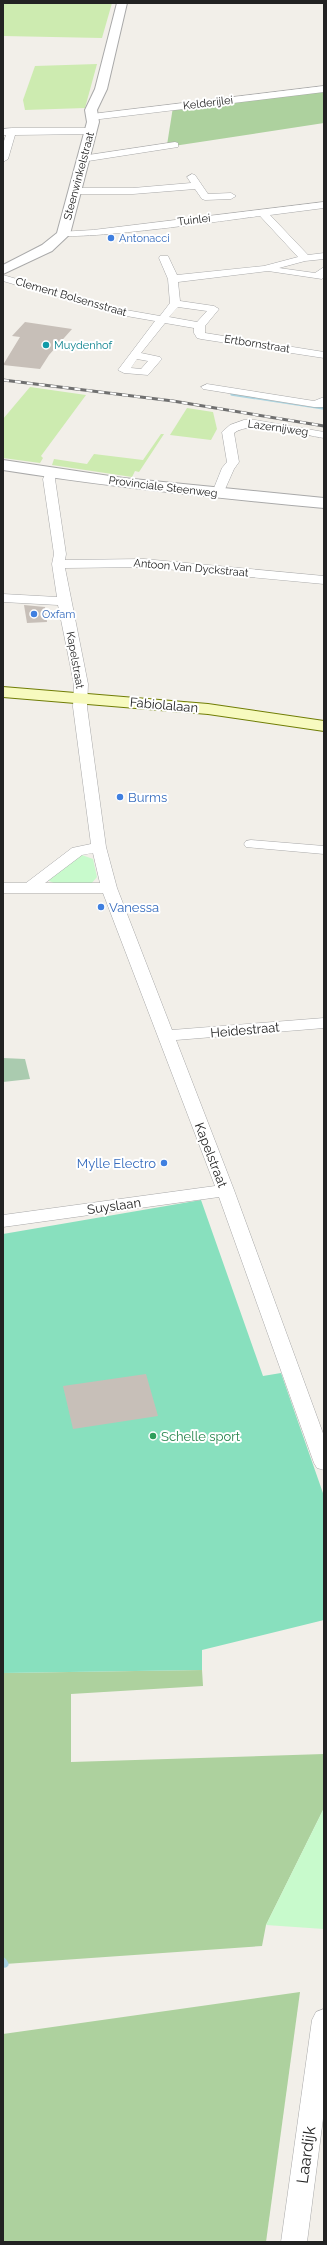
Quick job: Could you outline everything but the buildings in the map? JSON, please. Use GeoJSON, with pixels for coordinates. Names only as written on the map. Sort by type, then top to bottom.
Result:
{"type":"FeatureCollection","features":[{"type":"Feature","properties":{"kind":"main road","name":"Fabiolalaan"},"geometry":{"type":"LineString","coordinates":[[3,678],[81,691],[324,726]]}},
{"type":"Feature","properties":{"kind":"main road","name":"Fabiolalaan"},"geometry":{"type":"LineString","coordinates":[[3,692],[81,691],[213,696],[324,711]]}},
{"type":"Feature","properties":{"kind":"street","name":"Steenwinkelstraat"},"geometry":{"type":"LineString","coordinates":[[3,270],[47,248],[63,234],[82,159],[91,131],[91,110],[101,89],[122,3]]}},
{"type":"Feature","properties":{"kind":"street","name":"Kelderijlei"},"geometry":{"type":"LineString","coordinates":[[92,117],[324,89]]}},
{"type":"Feature","properties":{"kind":"street"},"geometry":{"type":"LineString","coordinates":[[3,159],[7,132],[91,131]]}},
{"type":"Feature","properties":{"kind":"street"},"geometry":{"type":"LineString","coordinates":[[82,159],[175,145]]}},
{"type":"Feature","properties":{"kind":"street"},"geometry":{"type":"LineString","coordinates":[[74,191],[127,191],[194,182],[205,197],[230,196]]}},
{"type":"Feature","properties":{"kind":"street","name":"Tuinlei"},"geometry":{"type":"LineString","coordinates":[[63,234],[93,233],[324,204]]}},
{"type":"Feature","properties":{"kind":"street"},"geometry":{"type":"LineString","coordinates":[[262,212],[305,258]]}},
{"type":"Feature","properties":{"kind":"street"},"geometry":{"type":"LineString","coordinates":[[173,279],[264,269],[305,258],[324,256]]}},
{"type":"Feature","properties":{"kind":"street"},"geometry":{"type":"LineString","coordinates":[[134,355],[175,303],[173,279],[164,258]]}},
{"type":"Feature","properties":{"kind":"street"},"geometry":{"type":"LineString","coordinates":[[264,269],[318,277],[324,270]]}},
{"type":"Feature","properties":{"kind":"street","name":"Clement Bolsensstraat"},"geometry":{"type":"LineString","coordinates":[[3,278],[119,312],[200,326]]}},
{"type":"Feature","properties":{"kind":"street"},"geometry":{"type":"LineString","coordinates":[[175,303],[214,308],[200,326]]}},
{"type":"Feature","properties":{"kind":"street","name":"Ertbornstraat"},"geometry":{"type":"LineString","coordinates":[[200,326],[199,333],[202,336],[324,355]]}},
{"type":"Feature","properties":{"kind":"street"},"geometry":{"type":"LineString","coordinates":[[207,388],[322,402]]}},
{"type":"Feature","properties":{"kind":"street","name":"Lazernijweg"},"geometry":{"type":"LineString","coordinates":[[218,493],[232,462],[228,432],[234,426],[244,423],[255,423],[324,435]]}},
{"type":"Feature","properties":{"kind":"street","name":"Provinciale Steenweg"},"geometry":{"type":"LineString","coordinates":[[3,465],[52,473],[218,493],[324,503]]}},
{"type":"Feature","properties":{"kind":"street","name":"Kapelstraat"},"geometry":{"type":"LineString","coordinates":[[52,473],[49,479],[60,554],[58,564],[81,691],[80,707],[99,847],[109,888],[224,1190],[324,1463]]}},
{"type":"Feature","properties":{"kind":"street","name":"Antoon Van Dyckstraat"},"geometry":{"type":"LineString","coordinates":[[58,564],[117,562],[144,563],[324,580]]}},
{"type":"Feature","properties":{"kind":"street"},"geometry":{"type":"LineString","coordinates":[[3,598],[64,601]]}},
{"type":"Feature","properties":{"kind":"street"},"geometry":{"type":"LineString","coordinates":[[251,844],[324,850]]}},
{"type":"Feature","properties":{"kind":"street"},"geometry":{"type":"LineString","coordinates":[[30,888],[77,851],[99,847]]}},
{"type":"Feature","properties":{"kind":"street"},"geometry":{"type":"LineString","coordinates":[[3,888],[109,888]]}},
{"type":"Feature","properties":{"kind":"street","name":"Heidestraat"},"geometry":{"type":"LineString","coordinates":[[166,1036],[324,1023]]}},
{"type":"Feature","properties":{"kind":"street","name":"Suyslaan"},"geometry":{"type":"LineString","coordinates":[[3,1222],[224,1190]]}},
{"type":"Feature","properties":{"kind":"street","name":"Laardijk"},"geometry":{"type":"LineString","coordinates":[[294,2242],[324,2020]]}},
{"type":"Feature","properties":{"kind":"green space"},"geometry":{"type":"Polygon","coordinates":[[[3,3],[112,3],[102,38],[3,36],[3,3]]]}},
{"type":"Feature","properties":{"kind":"green space"},"geometry":{"type":"Polygon","coordinates":[[[97,64],[85,108],[25,110],[23,100],[35,66],[97,64]]]}},
{"type":"Feature","properties":{"kind":"green space"},"geometry":{"type":"Polygon","coordinates":[[[324,89],[324,123],[167,147],[173,107],[324,89]]]}},
{"type":"Feature","properties":{"kind":"green space"},"geometry":{"type":"Polygon","coordinates":[[[30,387],[86,395],[41,456],[43,458],[40,463],[3,458],[3,419],[30,387]]]}},
{"type":"Feature","properties":{"kind":"green space"},"geometry":{"type":"Polygon","coordinates":[[[187,408],[213,412],[217,429],[211,440],[170,435],[187,408]]]}},
{"type":"Feature","properties":{"kind":"green space"},"geometry":{"type":"Polygon","coordinates":[[[161,434],[164,434],[139,472],[135,471],[132,477],[52,465],[54,459],[87,464],[94,454],[143,460],[161,434]]]}},
{"type":"Feature","properties":{"kind":"green space"},"geometry":{"type":"Polygon","coordinates":[[[82,855],[93,859],[97,877],[91,884],[56,884],[47,880],[82,855]]]}},
{"type":"Feature","properties":{"kind":"green space"},"geometry":{"type":"Polygon","coordinates":[[[3,1058],[25,1059],[30,1079],[3,1082],[3,1058]]]}},
{"type":"Feature","properties":{"kind":"green space","name":"Schelle sport"},"geometry":{"type":"Polygon","coordinates":[[[201,1200],[263,1376],[281,1373],[324,1496],[324,1620],[202,1650],[202,1670],[3,1673],[3,1234],[201,1200]]]}},
{"type":"Feature","properties":{"kind":"green space"},"geometry":{"type":"Polygon","coordinates":[[[202,1670],[203,1686],[71,1694],[71,1762],[324,1754],[324,1808],[266,1925],[262,1946],[5,1964],[3,1961],[3,1673],[202,1670]]]}},
{"type":"Feature","properties":{"kind":"green space"},"geometry":{"type":"Polygon","coordinates":[[[324,1808],[324,1929],[266,1925],[324,1808]]]}},
{"type":"Feature","properties":{"kind":"green space"},"geometry":{"type":"Polygon","coordinates":[[[300,1992],[266,2242],[3,2242],[3,2034],[300,1992]]]}},
{"type":"Feature","properties":{"kind":"waterway"},"geometry":{"type":"LineString","coordinates":[[232,394],[324,408]]}},
{"type":"Feature","properties":{"kind":"railway"},"geometry":{"type":"LineString","coordinates":[[3,380],[173,401],[324,426]]}},
{"type":"Feature","properties":{"kind":"place","name":"Antonacci"},"geometry":{"type":"Point","coordinates":[111,238]}},
{"type":"Feature","properties":{"kind":"place","name":"Muydenhof"},"geometry":{"type":"Point","coordinates":[46,345]}},
{"type":"Feature","properties":{"kind":"place","name":"Oxfam"},"geometry":{"type":"Point","coordinates":[34,614]}},
{"type":"Feature","properties":{"kind":"place","name":"Burms"},"geometry":{"type":"Point","coordinates":[120,797]}},
{"type":"Feature","properties":{"kind":"place","name":"Vanessa"},"geometry":{"type":"Point","coordinates":[101,907]}},
{"type":"Feature","properties":{"kind":"place","name":"Mylle Electro"},"geometry":{"type":"Point","coordinates":[164,1163]}},
{"type":"Feature","properties":{"kind":"place","name":"Schelle sport"},"geometry":{"type":"Point","coordinates":[153,1436]}}]}
